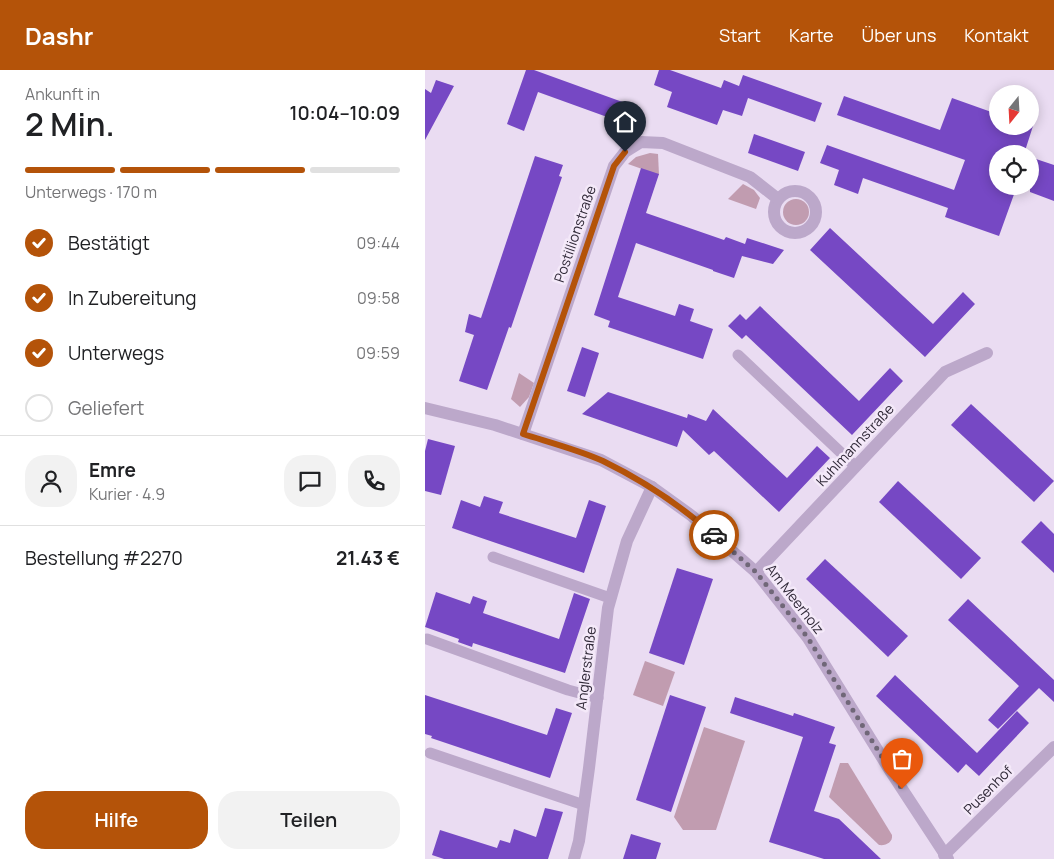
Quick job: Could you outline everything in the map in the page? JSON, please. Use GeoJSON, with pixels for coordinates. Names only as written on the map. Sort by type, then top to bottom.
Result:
{"type":"FeatureCollection","features":[{"type":"Feature","properties":{"kind":"street","name":"Postillionstraße"},"geometry":{"type":"LineString","coordinates":[[523,434],[614,166],[625,152],[641,142],[663,144],[750,177],[779,199]]}},
{"type":"Feature","properties":{"kind":"street","name":"Kuhlmannstraße"},"geometry":{"type":"LineString","coordinates":[[756,572],[945,372],[987,353]]}},
{"type":"Feature","properties":{"kind":"street","name":"Am Meerholz"},"geometry":{"type":"LineString","coordinates":[[425,408],[495,425],[601,460],[652,487],[692,516],[756,572],[808,638],[946,857]]}},
{"type":"Feature","properties":{"kind":"street","name":"Anglerstraße"},"geometry":{"type":"LineString","coordinates":[[574,859],[584,805],[610,598],[627,541],[652,487]]}},
{"type":"Feature","properties":{"kind":"street","name":"Pusenhof"},"geometry":{"type":"LineString","coordinates":[[946,857],[1054,747]]}},
{"type":"Feature","properties":{"kind":"lane"},"geometry":{"type":"LineString","coordinates":[[738,355],[855,466]]}},
{"type":"Feature","properties":{"kind":"lane"},"geometry":{"type":"LineString","coordinates":[[493,557],[610,598]]}},
{"type":"Feature","properties":{"kind":"lane"},"geometry":{"type":"LineString","coordinates":[[427,639],[568,690],[598,698]]}},
{"type":"Feature","properties":{"kind":"lane"},"geometry":{"type":"LineString","coordinates":[[430,753],[584,805]]}},
{"type":"Feature","properties":{"kind":"shaded area"},"geometry":{"type":"Polygon","coordinates":[[[650,153],[658,154],[659,175],[628,164],[636,157],[650,153]]]}},
{"type":"Feature","properties":{"kind":"shaded area"},"geometry":{"type":"Polygon","coordinates":[[[743,184],[754,190],[760,198],[756,209],[728,199],[743,184]]]}},
{"type":"Feature","properties":{"kind":"shaded area"},"geometry":{"type":"Polygon","coordinates":[[[796,199],[805,203],[809,212],[805,221],[796,225],[787,221],[783,212],[787,203],[796,199]]]}},
{"type":"Feature","properties":{"kind":"shaded area"},"geometry":{"type":"Polygon","coordinates":[[[519,373],[534,383],[529,397],[520,407],[511,399],[519,373]]]}},
{"type":"Feature","properties":{"kind":"shaded area"},"geometry":{"type":"Polygon","coordinates":[[[645,661],[675,672],[663,706],[633,695],[645,661]]]}},
{"type":"Feature","properties":{"kind":"shaded area"},"geometry":{"type":"Polygon","coordinates":[[[704,727],[745,741],[716,830],[683,830],[674,817],[704,727]]]}},
{"type":"Feature","properties":{"kind":"shaded area"},"geometry":{"type":"Polygon","coordinates":[[[840,763],[848,763],[892,835],[888,843],[879,845],[829,797],[840,763]]]}},
{"type":"Feature","properties":{"kind":"building"},"geometry":{"type":"Polygon","coordinates":[[[526,70],[534,70],[628,104],[621,122],[538,92],[524,131],[507,124],[526,70]]]}},
{"type":"Feature","properties":{"kind":"building"},"geometry":{"type":"Polygon","coordinates":[[[659,70],[670,70],[721,88],[724,80],[739,86],[743,75],[822,103],[815,122],[748,98],[742,116],[723,110],[717,125],[667,107],[672,92],[654,85],[659,70]]]}},
{"type":"Feature","properties":{"kind":"building"},"geometry":{"type":"Polygon","coordinates":[[[436,80],[454,86],[425,140],[425,89],[431,93],[436,80]]]}},
{"type":"Feature","properties":{"kind":"building"},"geometry":{"type":"Polygon","coordinates":[[[844,96],[940,130],[952,98],[989,111],[989,135],[1030,135],[1027,145],[989,145],[989,195],[1014,195],[999,236],[945,217],[948,208],[863,178],[858,194],[834,185],[839,170],[820,163],[827,145],[954,190],[965,160],[837,115],[844,96]]]}},
{"type":"Feature","properties":{"kind":"building"},"geometry":{"type":"Polygon","coordinates":[[[754,134],[805,152],[798,171],[748,153],[754,134]]]}},
{"type":"Feature","properties":{"kind":"building"},"geometry":{"type":"Polygon","coordinates":[[[535,156],[563,165],[559,176],[562,177],[511,328],[509,327],[487,390],[459,381],[474,335],[465,332],[469,314],[481,318],[535,156]]]}},
{"type":"Feature","properties":{"kind":"building"},"geometry":{"type":"Polygon","coordinates":[[[1039,160],[1054,165],[1054,201],[1038,195],[1039,160]]]}},
{"type":"Feature","properties":{"kind":"building"},"geometry":{"type":"Polygon","coordinates":[[[641,168],[659,174],[646,213],[724,240],[726,237],[745,244],[747,238],[784,250],[773,264],[742,256],[734,278],[636,243],[618,297],[675,316],[679,304],[694,309],[690,321],[713,329],[703,359],[608,327],[610,321],[594,315],[641,168]]]}},
{"type":"Feature","properties":{"kind":"building"},"geometry":{"type":"Polygon","coordinates":[[[830,228],[933,324],[963,292],[975,304],[925,357],[810,250],[830,228]]]}},
{"type":"Feature","properties":{"kind":"building"},"geometry":{"type":"Polygon","coordinates":[[[760,306],[859,401],[890,368],[903,381],[852,435],[746,335],[742,339],[728,326],[740,314],[746,320],[760,306]]]}},
{"type":"Feature","properties":{"kind":"building"},"geometry":{"type":"Polygon","coordinates":[[[582,347],[599,353],[585,397],[567,391],[582,347]]]}},
{"type":"Feature","properties":{"kind":"building"},"geometry":{"type":"Polygon","coordinates":[[[608,392],[687,418],[688,414],[706,421],[713,409],[787,478],[817,446],[830,458],[779,512],[714,451],[709,455],[683,430],[677,447],[582,414],[608,392]]]}},
{"type":"Feature","properties":{"kind":"building"},"geometry":{"type":"Polygon","coordinates":[[[971,404],[1054,481],[1034,502],[951,425],[971,404]]]}},
{"type":"Feature","properties":{"kind":"building"},"geometry":{"type":"Polygon","coordinates":[[[428,439],[455,446],[441,495],[425,491],[425,451],[428,439]]]}},
{"type":"Feature","properties":{"kind":"building"},"geometry":{"type":"Polygon","coordinates":[[[898,481],[981,558],[961,579],[879,502],[898,481]]]}},
{"type":"Feature","properties":{"kind":"building"},"geometry":{"type":"Polygon","coordinates":[[[484,496],[503,502],[499,513],[576,538],[589,500],[606,506],[584,573],[452,528],[461,500],[480,507],[484,496]]]}},
{"type":"Feature","properties":{"kind":"building"},"geometry":{"type":"Polygon","coordinates":[[[1041,521],[1054,534],[1054,573],[1021,542],[1041,521]]]}},
{"type":"Feature","properties":{"kind":"building"},"geometry":{"type":"Polygon","coordinates":[[[825,559],[908,636],[888,657],[806,579],[825,559]]]}},
{"type":"Feature","properties":{"kind":"building"},"geometry":{"type":"Polygon","coordinates":[[[677,568],[713,579],[684,665],[649,653],[677,568]]]}},
{"type":"Feature","properties":{"kind":"building"},"geometry":{"type":"Polygon","coordinates":[[[436,592],[470,604],[473,596],[487,601],[483,613],[559,639],[574,593],[590,599],[565,673],[473,643],[472,647],[458,642],[459,639],[425,627],[436,592]]]}},
{"type":"Feature","properties":{"kind":"building"},"geometry":{"type":"Polygon","coordinates":[[[968,599],[1054,680],[1054,702],[1039,688],[998,729],[988,720],[1019,686],[948,620],[968,599]]]}},
{"type":"Feature","properties":{"kind":"building"},"geometry":{"type":"Polygon","coordinates":[[[895,675],[977,753],[1017,711],[1029,723],[979,776],[966,764],[958,773],[876,696],[895,675]]]}},
{"type":"Feature","properties":{"kind":"building"},"geometry":{"type":"Polygon","coordinates":[[[425,695],[547,735],[556,708],[572,713],[550,778],[431,738],[432,736],[425,734],[425,695]]]}},
{"type":"Feature","properties":{"kind":"building"},"geometry":{"type":"Polygon","coordinates":[[[670,695],[706,707],[671,812],[636,800],[670,695]]]}},
{"type":"Feature","properties":{"kind":"building"},"geometry":{"type":"Polygon","coordinates":[[[735,697],[793,716],[794,713],[835,727],[829,743],[836,745],[814,811],[839,819],[881,859],[824,859],[769,842],[803,737],[730,713],[735,697]]]}},
{"type":"Feature","properties":{"kind":"building"},"geometry":{"type":"Polygon","coordinates":[[[545,808],[563,812],[548,859],[444,859],[432,855],[440,830],[497,848],[500,840],[510,843],[514,829],[536,837],[545,808]]]}},
{"type":"Feature","properties":{"kind":"building"},"geometry":{"type":"Polygon","coordinates":[[[631,834],[661,843],[656,859],[623,859],[631,834]]]}},
{"type":"Feature","properties":{"kind":"way so far"},"geometry":{"type":"LineString","coordinates":[[714,535],[756,572],[808,638],[902,789]]}},
{"type":"Feature","properties":{"kind":"route"},"geometry":{"type":"LineString","coordinates":[[625,152],[614,166],[523,434],[601,460],[652,487],[692,516],[714,535]]}}]}
